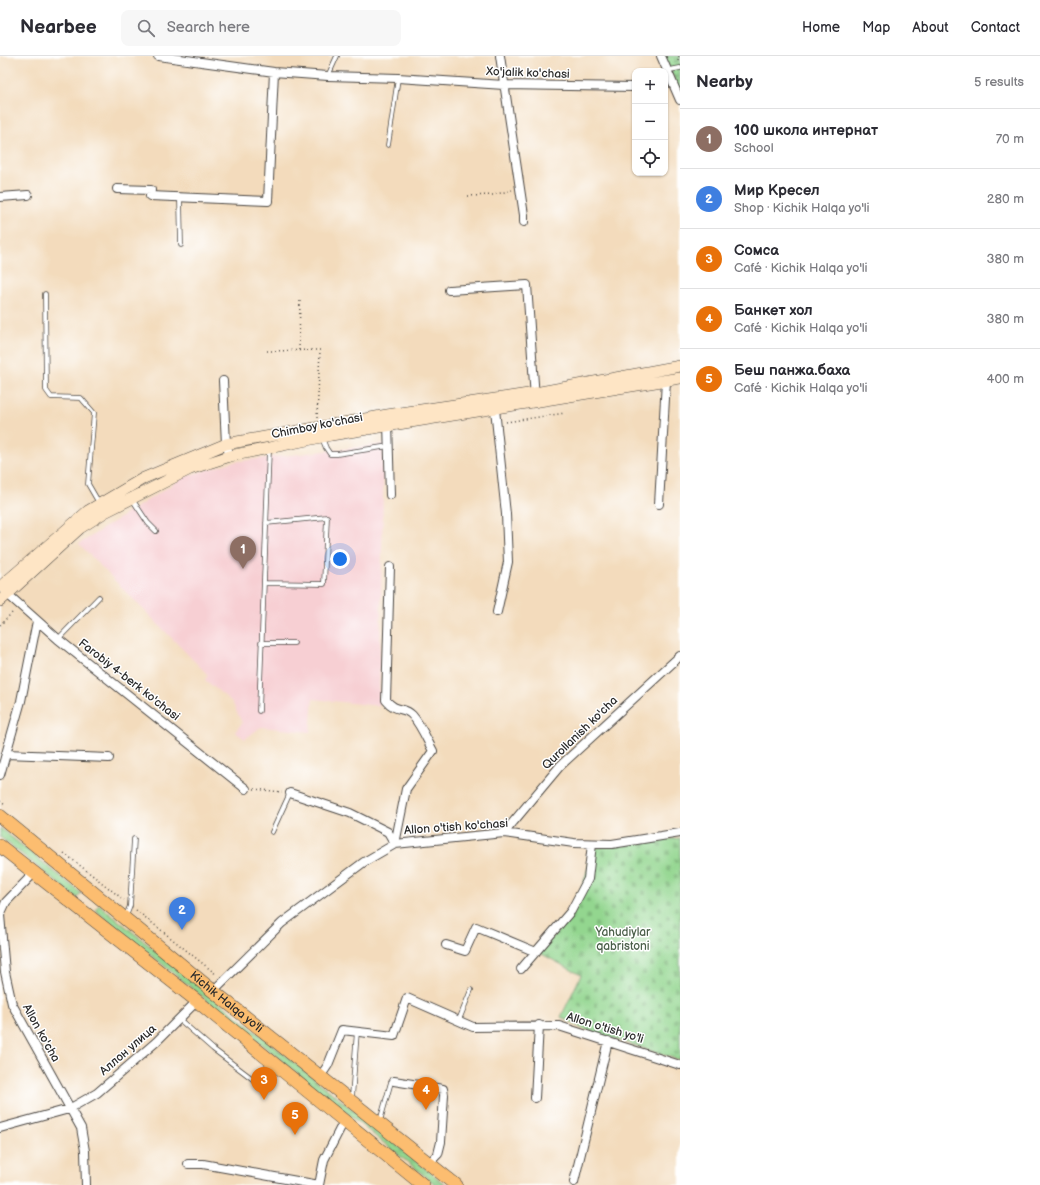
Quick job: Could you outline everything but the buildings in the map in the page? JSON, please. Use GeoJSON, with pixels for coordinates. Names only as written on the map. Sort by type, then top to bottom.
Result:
{"type":"FeatureCollection","features":[{"type":"Feature","properties":{"kind":"highway","name":"Kichik Halqa yo'li"},"geometry":{"type":"LineString","coordinates":[[3,811],[96,894],[128,912],[213,991],[456,1185]]}},
{"type":"Feature","properties":{"kind":"highway","name":"Kichik Halqa yo'li"},"geometry":{"type":"LineString","coordinates":[[0,846],[197,1001],[423,1185]]}},
{"type":"Feature","properties":{"kind":"highway"},"geometry":{"type":"LineString","coordinates":[[83,911],[96,894]]}},
{"type":"Feature","properties":{"kind":"main road","name":"Chimboy ko'chasi"},"geometry":{"type":"LineString","coordinates":[[388,421],[495,409],[535,398],[680,366]]}},
{"type":"Feature","properties":{"kind":"main road","name":"Chimboy ko'chasi"},"geometry":{"type":"LineString","coordinates":[[2,592],[102,508],[144,478],[226,444],[319,432],[535,398],[680,378]]}},
{"type":"Feature","properties":{"kind":"main road","name":"Chimboy ko'chasi"},"geometry":{"type":"LineString","coordinates":[[102,508],[131,498],[190,469],[230,456],[269,448],[319,432]]}},
{"type":"Feature","properties":{"kind":"street","name":"Xo'jalik ko'chasi"},"geometry":{"type":"LineString","coordinates":[[158,56],[274,72],[328,76],[398,78],[504,85],[632,87]]}},
{"type":"Feature","properties":{"kind":"street"},"geometry":{"type":"LineString","coordinates":[[500,56],[524,222]]}},
{"type":"Feature","properties":{"kind":"street"},"geometry":{"type":"LineString","coordinates":[[661,56],[664,68]]}},
{"type":"Feature","properties":{"kind":"street"},"geometry":{"type":"LineString","coordinates":[[117,189],[150,190],[150,196],[268,201],[274,72]]}},
{"type":"Feature","properties":{"kind":"street"},"geometry":{"type":"LineString","coordinates":[[668,79],[680,100]]}},
{"type":"Feature","properties":{"kind":"street"},"geometry":{"type":"LineString","coordinates":[[0,197],[28,195]]}},
{"type":"Feature","properties":{"kind":"street"},"geometry":{"type":"LineString","coordinates":[[449,290],[527,285],[535,398]]}},
{"type":"Feature","properties":{"kind":"street"},"geometry":{"type":"LineString","coordinates":[[223,381],[226,444],[230,456]]}},
{"type":"Feature","properties":{"kind":"street"},"geometry":{"type":"LineString","coordinates":[[659,504],[666,381]]}},
{"type":"Feature","properties":{"kind":"street"},"geometry":{"type":"LineString","coordinates":[[495,409],[506,514],[508,562],[497,612]]}},
{"type":"Feature","properties":{"kind":"street"},"geometry":{"type":"LineString","coordinates":[[388,421],[390,495]]}},
{"type":"Feature","properties":{"kind":"street"},"geometry":{"type":"LineString","coordinates":[[390,567],[386,700],[391,707],[405,710],[412,715],[433,751],[406,788],[395,844]]}},
{"type":"Feature","properties":{"kind":"street","name":"Farobiy 4-berk ko'chasi"},"geometry":{"type":"LineString","coordinates":[[2,592],[20,605],[58,639],[246,789]]}},
{"type":"Feature","properties":{"kind":"street"},"geometry":{"type":"LineString","coordinates":[[0,776],[21,701],[37,621]]}},
{"type":"Feature","properties":{"kind":"street","name":"Qurollanish ko'cha"},"geometry":{"type":"LineString","coordinates":[[504,833],[560,766],[680,656]]}},
{"type":"Feature","properties":{"kind":"street"},"geometry":{"type":"LineString","coordinates":[[6,754],[109,758]]}},
{"type":"Feature","properties":{"kind":"street"},"geometry":{"type":"LineString","coordinates":[[290,793],[350,813],[388,832],[395,844]]}},
{"type":"Feature","properties":{"kind":"street","name":"Allon o'tish ko'chasi"},"geometry":{"type":"LineString","coordinates":[[213,991],[282,923],[364,862],[395,844],[504,833],[574,843],[612,844],[680,832]]}},
{"type":"Feature","properties":{"kind":"street"},"geometry":{"type":"LineString","coordinates":[[521,969],[571,912],[588,879],[592,844]]}},
{"type":"Feature","properties":{"kind":"street","name":"Allon ko'cha"},"geometry":{"type":"LineString","coordinates":[[34,874],[6,902],[0,916],[5,972],[12,1004],[69,1109],[81,1128],[86,1185]]}},
{"type":"Feature","properties":{"kind":"street"},"geometry":{"type":"LineString","coordinates":[[446,945],[465,952],[476,927],[536,952]]}},
{"type":"Feature","properties":{"kind":"street","name":"Allon o'tish yo'li"},"geometry":{"type":"LineString","coordinates":[[320,1077],[328,1065],[342,1030],[394,1036],[407,998],[473,1027],[540,1025],[559,1026],[680,1065]]}},
{"type":"Feature","properties":{"kind":"street","name":"Аллон улица"},"geometry":{"type":"LineString","coordinates":[[0,1128],[69,1109],[97,1093],[180,1020],[197,1001]]}},
{"type":"Feature","properties":{"kind":"street"},"geometry":{"type":"LineString","coordinates":[[535,1098],[540,1025]]}},
{"type":"Feature","properties":{"kind":"street"},"geometry":{"type":"LineString","coordinates":[[574,1182],[608,1041]]}},
{"type":"Feature","properties":{"kind":"street"},"geometry":{"type":"LineString","coordinates":[[394,1081],[443,1089],[444,1095],[441,1142],[438,1154],[429,1163]]}},
{"type":"Feature","properties":{"kind":"street"},"geometry":{"type":"LineString","coordinates":[[188,1164],[203,1164],[319,1185],[324,1160],[344,1120]]}},
{"type":"Feature","properties":{"kind":"lane"},"geometry":{"type":"LineString","coordinates":[[328,76],[337,56]]}},
{"type":"Feature","properties":{"kind":"lane"},"geometry":{"type":"LineString","coordinates":[[668,75],[670,70],[680,68]]}},
{"type":"Feature","properties":{"kind":"lane"},"geometry":{"type":"LineString","coordinates":[[388,145],[398,78]]}},
{"type":"Feature","properties":{"kind":"lane"},"geometry":{"type":"LineString","coordinates":[[180,197],[181,245]]}},
{"type":"Feature","properties":{"kind":"lane"},"geometry":{"type":"LineString","coordinates":[[45,294],[46,390],[51,397],[81,398],[94,413],[88,484],[102,508]]}},
{"type":"Feature","properties":{"kind":"lane"},"geometry":{"type":"LineString","coordinates":[[319,432],[330,454],[389,446]]}},
{"type":"Feature","properties":{"kind":"lane"},"geometry":{"type":"LineString","coordinates":[[259,711],[269,448]]}},
{"type":"Feature","properties":{"kind":"lane"},"geometry":{"type":"LineString","coordinates":[[131,498],[148,523],[156,531]]}},
{"type":"Feature","properties":{"kind":"lane"},"geometry":{"type":"LineString","coordinates":[[264,583],[324,584],[327,517],[266,523]]}},
{"type":"Feature","properties":{"kind":"lane"},"geometry":{"type":"LineString","coordinates":[[58,639],[100,597]]}},
{"type":"Feature","properties":{"kind":"lane"},"geometry":{"type":"LineString","coordinates":[[261,643],[294,643]]}},
{"type":"Feature","properties":{"kind":"lane"},"geometry":{"type":"LineString","coordinates":[[272,832],[290,793]]}},
{"type":"Feature","properties":{"kind":"lane"},"geometry":{"type":"LineString","coordinates":[[128,912],[134,839]]}},
{"type":"Feature","properties":{"kind":"lane"},"geometry":{"type":"LineString","coordinates":[[459,1020],[471,990]]}},
{"type":"Feature","properties":{"kind":"lane"},"geometry":{"type":"LineString","coordinates":[[180,1020],[213,1049],[254,1080]]}},
{"type":"Feature","properties":{"kind":"lane"},"geometry":{"type":"LineString","coordinates":[[351,1102],[356,1031]]}},
{"type":"Feature","properties":{"kind":"lane"},"geometry":{"type":"LineString","coordinates":[[379,1124],[391,1082],[394,1081]]}},
{"type":"Feature","properties":{"kind":"path"},"geometry":{"type":"LineString","coordinates":[[468,196],[493,194],[520,188]]}},
{"type":"Feature","properties":{"kind":"path"},"geometry":{"type":"LineString","coordinates":[[299,350],[300,299]]}},
{"type":"Feature","properties":{"kind":"path"},"geometry":{"type":"LineString","coordinates":[[267,351],[320,350],[319,432]]}},
{"type":"Feature","properties":{"kind":"path"},"geometry":{"type":"LineString","coordinates":[[496,423],[565,413]]}},
{"type":"Feature","properties":{"kind":"path"},"geometry":{"type":"LineString","coordinates":[[0,625],[20,605]]}},
{"type":"Feature","properties":{"kind":"path"},"geometry":{"type":"LineString","coordinates":[[246,789],[290,793]]}},
{"type":"Feature","properties":{"kind":"path"},"geometry":{"type":"LineString","coordinates":[[0,801],[3,811]]}},
{"type":"Feature","properties":{"kind":"path"},"geometry":{"type":"LineString","coordinates":[[62,851],[128,912],[223,980]]}},
{"type":"Feature","properties":{"kind":"shaded area"},"geometry":{"type":"Polygon","coordinates":[[[384,444],[379,706],[313,699],[310,732],[261,727],[245,739],[235,732],[242,723],[232,702],[205,680],[208,675],[79,544],[184,477],[232,462],[384,444]]]}},
{"type":"Feature","properties":{"kind":"green space"},"geometry":{"type":"Polygon","coordinates":[[[664,56],[680,56],[680,93],[664,56]]]}},
{"type":"Feature","properties":{"kind":"green space"},"geometry":{"type":"Polygon","coordinates":[[[0,828],[81,893],[77,898],[0,837],[0,828]]]}},
{"type":"Feature","properties":{"kind":"green space","name":"Yahudiylar qabristoni"},"geometry":{"type":"Polygon","coordinates":[[[680,838],[680,1060],[583,1029],[561,1017],[581,975],[540,953],[575,910],[594,848],[680,838]]]}},
{"type":"Feature","properties":{"kind":"green space"},"geometry":{"type":"Polygon","coordinates":[[[99,905],[446,1185],[436,1185],[95,910],[99,905]]]}},
{"type":"Feature","properties":{"kind":"place","name":"100 школа интернат"},"geometry":{"type":"Point","coordinates":[243,569]}},
{"type":"Feature","properties":{"kind":"place","name":"Мир Кресел"},"geometry":{"type":"Point","coordinates":[182,930]}},
{"type":"Feature","properties":{"kind":"place","name":"Сомса"},"geometry":{"type":"Point","coordinates":[264,1100]}},
{"type":"Feature","properties":{"kind":"place","name":"Банкет хол"},"geometry":{"type":"Point","coordinates":[426,1110]}},
{"type":"Feature","properties":{"kind":"place","name":"Беш панжа.баха"},"geometry":{"type":"Point","coordinates":[295,1135]}}]}
